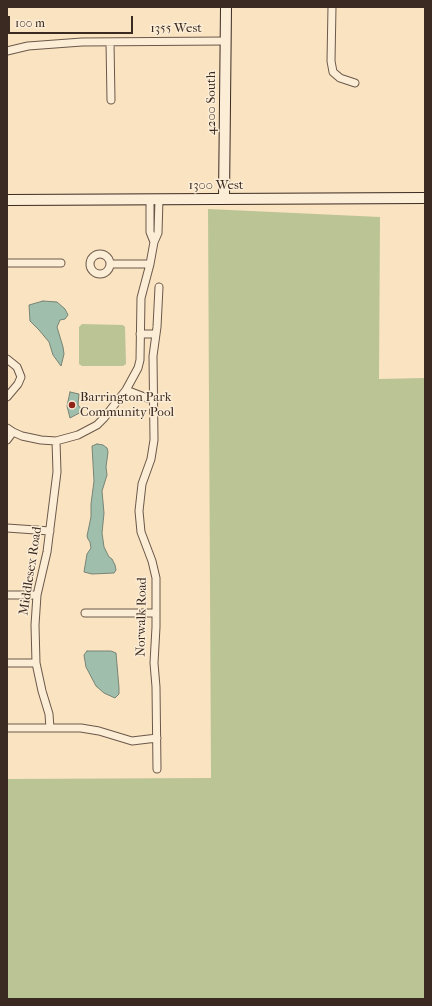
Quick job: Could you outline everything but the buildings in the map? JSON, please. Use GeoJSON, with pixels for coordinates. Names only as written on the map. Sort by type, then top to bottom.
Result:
{"type":"FeatureCollection","features":[{"type":"Feature","properties":{"kind":"street","name":"4200 South"},"geometry":{"type":"LineString","coordinates":[[224,198],[226,7]]}},
{"type":"Feature","properties":{"kind":"street"},"geometry":{"type":"LineString","coordinates":[[332,7],[331,61],[333,72],[340,78],[355,83]]}},
{"type":"Feature","properties":{"kind":"street","name":"1355 West"},"geometry":{"type":"LineString","coordinates":[[7,51],[28,46],[82,42],[226,41]]}},
{"type":"Feature","properties":{"kind":"street"},"geometry":{"type":"LineString","coordinates":[[110,42],[111,100]]}},
{"type":"Feature","properties":{"kind":"street","name":"1300 West"},"geometry":{"type":"LineString","coordinates":[[7,200],[425,198]]}},
{"type":"Feature","properties":{"kind":"street"},"geometry":{"type":"LineString","coordinates":[[7,440],[10,430],[31,438],[56,440],[78,435],[104,418],[126,390],[138,368],[140,350],[141,298],[154,242],[158,233],[154,199]]}},
{"type":"Feature","properties":{"kind":"street"},"geometry":{"type":"LineString","coordinates":[[7,263],[61,263]]}},
{"type":"Feature","properties":{"kind":"street"},"geometry":{"type":"LineString","coordinates":[[110,264],[150,264]]}},
{"type":"Feature","properties":{"kind":"street","name":"Norwalk Road"},"geometry":{"type":"LineString","coordinates":[[157,769],[156,687],[154,663],[156,613],[155,569],[141,532],[139,511],[142,484],[151,459],[154,440],[153,356],[159,287]]}},
{"type":"Feature","properties":{"kind":"street"},"geometry":{"type":"LineString","coordinates":[[140,334],[156,334]]}},
{"type":"Feature","properties":{"kind":"street"},"geometry":{"type":"LineString","coordinates":[[7,359],[17,367],[21,377],[18,384],[7,397]]}},
{"type":"Feature","properties":{"kind":"street"},"geometry":{"type":"LineString","coordinates":[[126,390],[147,398],[153,398]]}},
{"type":"Feature","properties":{"kind":"street","name":"Middlesex Road"},"geometry":{"type":"LineString","coordinates":[[50,728],[49,714],[36,663],[34,624],[37,596],[50,531],[57,472],[56,440]]}},
{"type":"Feature","properties":{"kind":"street"},"geometry":{"type":"LineString","coordinates":[[7,528],[50,531]]}},
{"type":"Feature","properties":{"kind":"street"},"geometry":{"type":"LineString","coordinates":[[7,596],[37,596]]}},
{"type":"Feature","properties":{"kind":"street"},"geometry":{"type":"LineString","coordinates":[[86,613],[156,613]]}},
{"type":"Feature","properties":{"kind":"street"},"geometry":{"type":"LineString","coordinates":[[7,664],[36,663]]}},
{"type":"Feature","properties":{"kind":"street"},"geometry":{"type":"LineString","coordinates":[[7,728],[88,728],[132,740],[157,738]]}},
{"type":"Feature","properties":{"kind":"shaded area"},"geometry":{"type":"Polygon","coordinates":[[[208,209],[380,217],[379,379],[425,378],[425,999],[7,999],[7,779],[211,778],[208,209]]]}},
{"type":"Feature","properties":{"kind":"shaded area"},"geometry":{"type":"Polygon","coordinates":[[[43,301],[57,302],[65,309],[68,315],[65,319],[60,320],[57,327],[64,354],[61,366],[53,355],[49,342],[30,321],[29,305],[43,301]]]}},
{"type":"Feature","properties":{"kind":"shaded area"},"geometry":{"type":"Polygon","coordinates":[[[82,324],[123,325],[125,327],[126,364],[123,366],[82,366],[79,364],[79,327],[82,324]]]}},
{"type":"Feature","properties":{"kind":"shaded area","name":"Barrington Park Community Pool"},"geometry":{"type":"Polygon","coordinates":[[[70,392],[79,394],[78,405],[83,411],[70,418],[67,406],[70,392]]]}},
{"type":"Feature","properties":{"kind":"shaded area"},"geometry":{"type":"Polygon","coordinates":[[[97,444],[103,445],[107,448],[108,452],[106,467],[107,475],[102,491],[104,513],[102,533],[104,547],[115,565],[116,570],[114,573],[92,574],[84,572],[87,554],[91,548],[87,536],[91,517],[94,481],[92,446],[97,444]]]}},
{"type":"Feature","properties":{"kind":"shaded area"},"geometry":{"type":"Polygon","coordinates":[[[87,651],[111,651],[116,653],[119,694],[115,698],[104,693],[96,686],[86,667],[84,655],[87,651]]]}},
{"type":"Feature","properties":{"kind":"place","name":"Barrington Park Community Pool"},"geometry":{"type":"Point","coordinates":[72,405]}}]}
